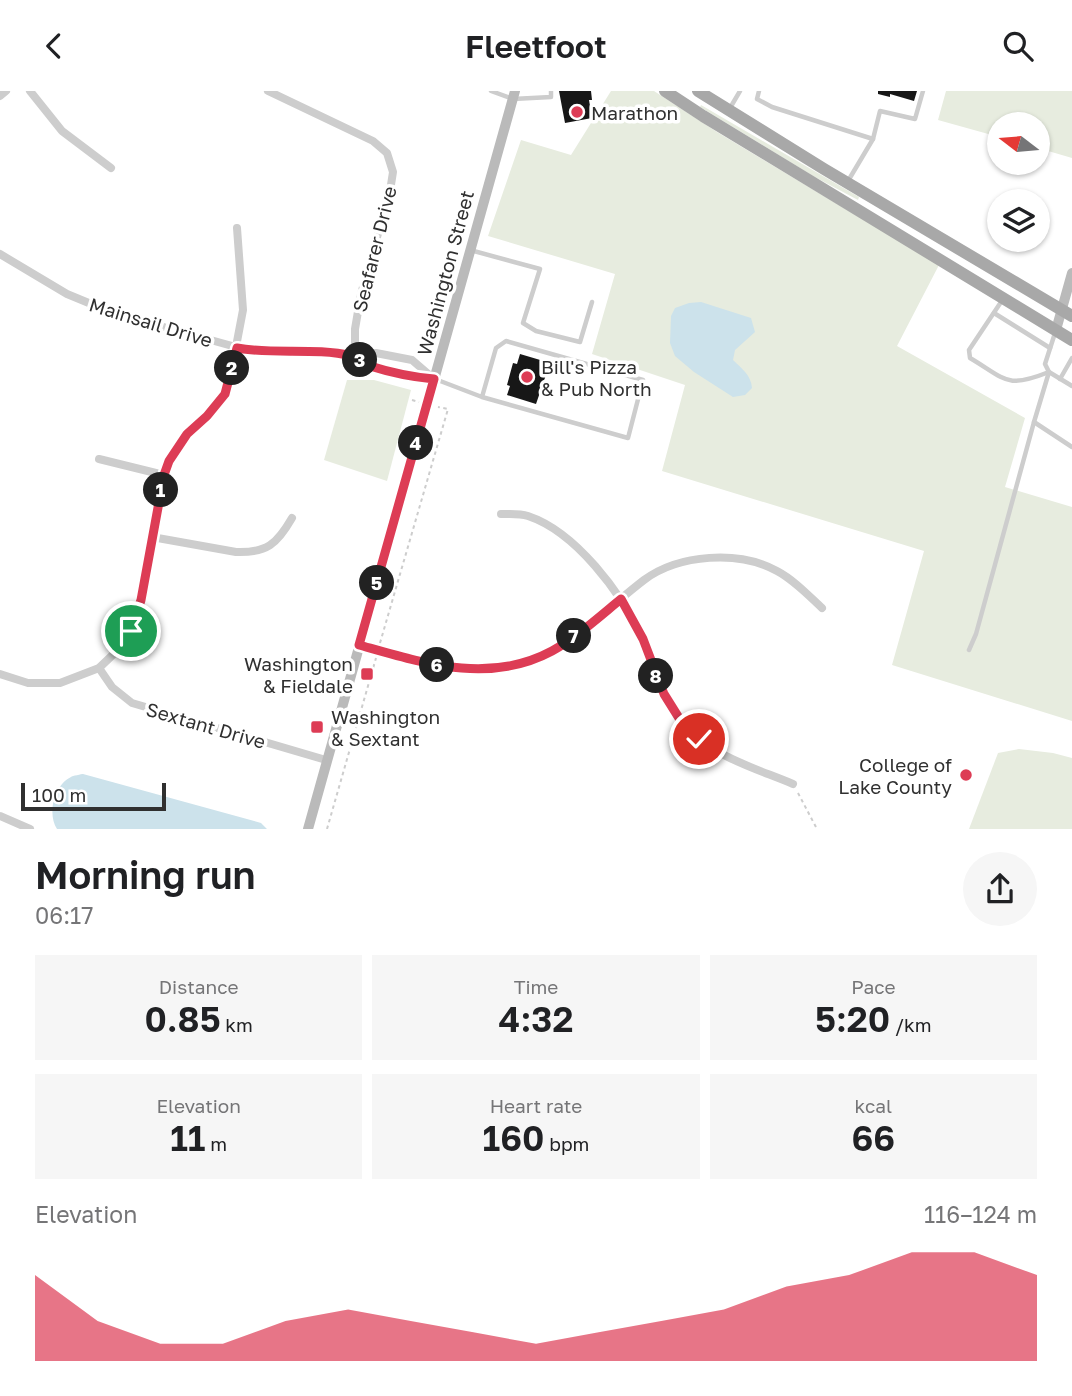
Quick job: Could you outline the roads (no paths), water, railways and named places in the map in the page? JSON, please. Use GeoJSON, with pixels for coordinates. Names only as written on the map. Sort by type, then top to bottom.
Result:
{"type":"FeatureCollection","features":[{"type":"Feature","properties":{"kind":"main road"},"geometry":{"type":"LineString","coordinates":[[665,91],[1072,340]]}},
{"type":"Feature","properties":{"kind":"main road"},"geometry":{"type":"LineString","coordinates":[[698,91],[1067,313]]}},
{"type":"Feature","properties":{"kind":"main road","name":"Washington Street"},"geometry":{"type":"LineString","coordinates":[[307,829],[514,95]]}},
{"type":"Feature","properties":{"kind":"main road"},"geometry":{"type":"LineString","coordinates":[[1056,330],[1067,313],[1072,273]]}},
{"type":"Feature","properties":{"kind":"street"},"geometry":{"type":"LineString","coordinates":[[0,96],[6,91]]}},
{"type":"Feature","properties":{"kind":"street"},"geometry":{"type":"LineString","coordinates":[[30,91],[62,131],[111,168]]}},
{"type":"Feature","properties":{"kind":"street","name":"Seafarer Drive"},"geometry":{"type":"LineString","coordinates":[[268,91],[391,151],[393,172],[390,191],[361,294],[355,329],[355,356]]}},
{"type":"Feature","properties":{"kind":"street"},"geometry":{"type":"LineString","coordinates":[[0,674],[28,683],[60,683],[99,668],[111,658],[131,631],[141,600],[164,475],[169,461],[187,434],[207,416],[225,394],[242,319],[237,228]]}},
{"type":"Feature","properties":{"kind":"street","name":"Mainsail Drive"},"geometry":{"type":"LineString","coordinates":[[0,254],[90,305],[237,348],[269,353],[355,356],[376,353],[412,360],[434,379]]}},
{"type":"Feature","properties":{"kind":"street","name":"Mainsail Drive"},"geometry":{"type":"LineString","coordinates":[[355,356],[366,365],[406,376],[434,379]]}},
{"type":"Feature","properties":{"kind":"street"},"geometry":{"type":"LineString","coordinates":[[99,459],[164,475]]}},
{"type":"Feature","properties":{"kind":"street"},"geometry":{"type":"LineString","coordinates":[[501,514],[530,517],[548,527],[592,562],[621,599],[643,639],[664,694],[684,726],[718,753],[793,784]]}},
{"type":"Feature","properties":{"kind":"street"},"geometry":{"type":"LineString","coordinates":[[152,537],[250,553],[271,546],[282,535],[292,518]]}},
{"type":"Feature","properties":{"kind":"street"},"geometry":{"type":"LineString","coordinates":[[359,645],[457,669],[519,665],[566,642],[647,578],[679,564],[722,558],[739,559],[776,570],[794,582],[822,608]]}},
{"type":"Feature","properties":{"kind":"street","name":"Sextant Drive"},"geometry":{"type":"LineString","coordinates":[[99,668],[112,687],[132,703],[326,760]]}},
{"type":"Feature","properties":{"kind":"street"},"geometry":{"type":"LineString","coordinates":[[0,816],[30,829]]}},
{"type":"Feature","properties":{"kind":"lane"},"geometry":{"type":"LineString","coordinates":[[491,91],[551,97],[551,91]]}},
{"type":"Feature","properties":{"kind":"lane"},"geometry":{"type":"LineString","coordinates":[[728,110],[740,91]]}},
{"type":"Feature","properties":{"kind":"lane"},"geometry":{"type":"LineString","coordinates":[[759,91],[757,100],[772,107],[873,139]]}},
{"type":"Feature","properties":{"kind":"lane"},"geometry":{"type":"LineString","coordinates":[[847,183],[873,139],[880,111],[915,119],[923,91]]}},
{"type":"Feature","properties":{"kind":"lane"},"geometry":{"type":"LineString","coordinates":[[470,250],[541,269],[523,323],[536,331],[580,342],[592,302]]}},
{"type":"Feature","properties":{"kind":"lane"},"geometry":{"type":"LineString","coordinates":[[1003,299],[969,350],[969,356],[1007,381],[1021,382],[1049,372]]}},
{"type":"Feature","properties":{"kind":"lane"},"geometry":{"type":"LineString","coordinates":[[994,313],[1050,348]]}},
{"type":"Feature","properties":{"kind":"lane"},"geometry":{"type":"LineString","coordinates":[[1056,330],[1045,364],[1049,372],[1072,386]]}},
{"type":"Feature","properties":{"kind":"lane"},"geometry":{"type":"LineString","coordinates":[[434,379],[482,397],[628,438],[643,380],[506,341],[496,348],[482,397]]}},
{"type":"Feature","properties":{"kind":"lane"},"geometry":{"type":"LineString","coordinates":[[1060,379],[1069,369],[1072,358]]}},
{"type":"Feature","properties":{"kind":"lane"},"geometry":{"type":"LineString","coordinates":[[969,650],[976,634],[1049,372]]}},
{"type":"Feature","properties":{"kind":"lane"},"geometry":{"type":"LineString","coordinates":[[1034,422],[1072,447]]}},
{"type":"Feature","properties":{"kind":"water"},"geometry":{"type":"Polygon","coordinates":[[[701,302],[751,318],[755,332],[735,350],[733,360],[750,379],[752,388],[745,395],[733,397],[675,356],[670,343],[671,316],[675,308],[701,302]]]}},
{"type":"Feature","properties":{"kind":"water"},"geometry":{"type":"Polygon","coordinates":[[[83,774],[261,823],[267,829],[57,829],[53,816],[56,793],[65,781],[83,774]]]}},
{"type":"Feature","properties":{"kind":"place","name":"Marathon"},"geometry":{"type":"Point","coordinates":[577,112]}},
{"type":"Feature","properties":{"kind":"place","name":"Bill's Pizza & Pub North"},"geometry":{"type":"Point","coordinates":[527,377]}},
{"type":"Feature","properties":{"kind":"place","name":"Washington & Fieldale"},"geometry":{"type":"Point","coordinates":[367,674]}},
{"type":"Feature","properties":{"kind":"place","name":"Washington & Sextant"},"geometry":{"type":"Point","coordinates":[317,727]}},
{"type":"Feature","properties":{"kind":"place","name":"College of Lake County"},"geometry":{"type":"Point","coordinates":[966,775]}}]}
